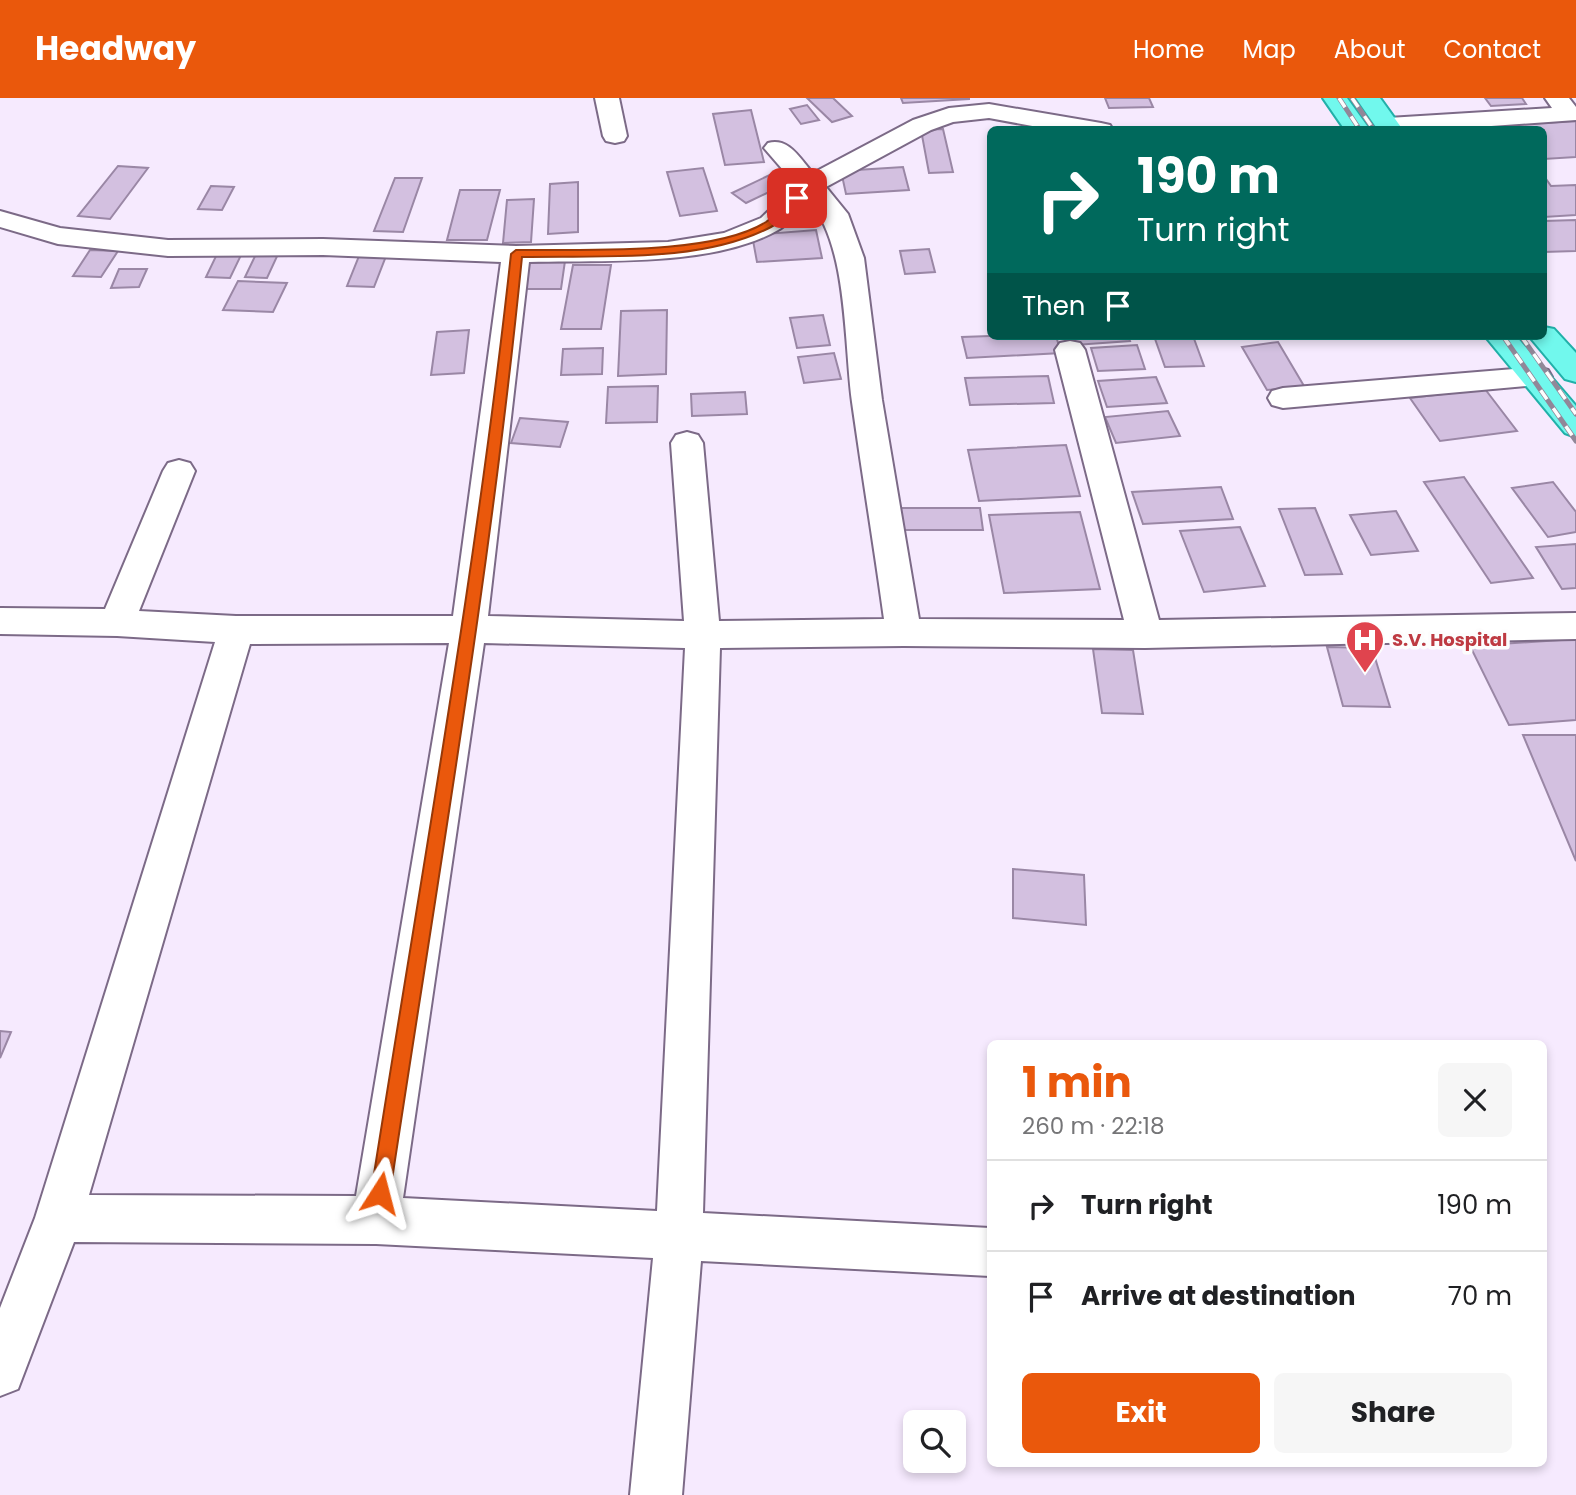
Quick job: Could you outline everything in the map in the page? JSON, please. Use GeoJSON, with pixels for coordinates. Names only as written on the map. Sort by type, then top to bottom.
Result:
{"type":"FeatureCollection","features":[{"type":"Feature","properties":{"kind":"main road"},"geometry":{"type":"LineString","coordinates":[[1335,98],[1355,126]]}},
{"type":"Feature","properties":{"kind":"main road"},"geometry":{"type":"LineString","coordinates":[[1368,98],[1389,126]]}},
{"type":"Feature","properties":{"kind":"main road"},"geometry":{"type":"LineString","coordinates":[[1547,339],[1576,372]]}},
{"type":"Feature","properties":{"kind":"main road"},"geometry":{"type":"LineString","coordinates":[[1504,340],[1576,426]]}},
{"type":"Feature","properties":{"kind":"street"},"geometry":{"type":"LineString","coordinates":[[607,98],[615,136]]}},
{"type":"Feature","properties":{"kind":"street"},"geometry":{"type":"LineString","coordinates":[[0,219],[58,236],[168,248],[323,247],[516,254],[668,250],[730,240],[769,224],[811,185],[922,125],[949,115],[986,105],[1083,126]]}},
{"type":"Feature","properties":{"kind":"street"},"geometry":{"type":"LineString","coordinates":[[1399,126],[1568,108]]}},
{"type":"Feature","properties":{"kind":"street"},"geometry":{"type":"LineString","coordinates":[[777,148],[835,214],[850,258],[867,400],[904,632]]}},
{"type":"Feature","properties":{"kind":"street"},"geometry":{"type":"LineString","coordinates":[[376,1220],[468,629],[505,369],[516,254]]}},
{"type":"Feature","properties":{"kind":"street"},"geometry":{"type":"LineString","coordinates":[[1070,350],[1145,634]]}},
{"type":"Feature","properties":{"kind":"street"},"geometry":{"type":"LineString","coordinates":[[1283,398],[1537,377]]}},
{"type":"Feature","properties":{"kind":"street"},"geometry":{"type":"LineString","coordinates":[[656,1495],[679,1236],[703,635],[687,443]]}},
{"type":"Feature","properties":{"kind":"street"},"geometry":{"type":"LineString","coordinates":[[117,623],[179,471]]}},
{"type":"Feature","properties":{"kind":"street"},"geometry":{"type":"LineString","coordinates":[[0,621],[117,623],[236,630],[468,629],[703,635],[904,632],[1145,634],[1576,626]]}},
{"type":"Feature","properties":{"kind":"street"},"geometry":{"type":"LineString","coordinates":[[0,1371],[59,1218],[236,630]]}},
{"type":"Feature","properties":{"kind":"street"},"geometry":{"type":"LineString","coordinates":[[59,1218],[376,1220],[987,1252]]}},
{"type":"Feature","properties":{"kind":"building"},"geometry":{"type":"Polygon","coordinates":[[[807,98],[833,98],[852,116],[832,122],[807,98]]]}},
{"type":"Feature","properties":{"kind":"building"},"geometry":{"type":"Polygon","coordinates":[[[901,98],[969,98],[969,99],[903,103],[901,98]]]}},
{"type":"Feature","properties":{"kind":"building"},"geometry":{"type":"Polygon","coordinates":[[[1105,98],[1149,98],[1153,107],[1109,108],[1105,98]]]}},
{"type":"Feature","properties":{"kind":"building"},"geometry":{"type":"Polygon","coordinates":[[[1485,98],[1522,98],[1526,104],[1491,106],[1485,98]]]}},
{"type":"Feature","properties":{"kind":"building"},"geometry":{"type":"Polygon","coordinates":[[[807,105],[819,120],[801,124],[790,109],[807,105]]]}},
{"type":"Feature","properties":{"kind":"building"},"geometry":{"type":"Polygon","coordinates":[[[751,110],[764,162],[725,165],[713,114],[751,110]]]}},
{"type":"Feature","properties":{"kind":"building"},"geometry":{"type":"Polygon","coordinates":[[[1576,121],[1576,157],[1547,159],[1547,126],[1490,126],[1576,121]]]}},
{"type":"Feature","properties":{"kind":"building"},"geometry":{"type":"Polygon","coordinates":[[[943,129],[953,172],[929,173],[921,130],[943,129]]]}},
{"type":"Feature","properties":{"kind":"building"},"geometry":{"type":"Polygon","coordinates":[[[118,166],[148,168],[110,219],[78,216],[118,166]]]}},
{"type":"Feature","properties":{"kind":"building"},"geometry":{"type":"Polygon","coordinates":[[[903,167],[909,190],[846,194],[841,171],[903,167]]]}},
{"type":"Feature","properties":{"kind":"building"},"geometry":{"type":"Polygon","coordinates":[[[703,168],[717,211],[680,216],[667,172],[703,168]]]}},
{"type":"Feature","properties":{"kind":"building"},"geometry":{"type":"Polygon","coordinates":[[[774,173],[788,183],[746,203],[732,193],[774,173]]]}},
{"type":"Feature","properties":{"kind":"building"},"geometry":{"type":"Polygon","coordinates":[[[395,178],[422,178],[403,232],[374,231],[395,178]]]}},
{"type":"Feature","properties":{"kind":"building"},"geometry":{"type":"Polygon","coordinates":[[[1547,180],[1551,186],[1576,185],[1576,215],[1547,217],[1547,180]]]}},
{"type":"Feature","properties":{"kind":"building"},"geometry":{"type":"Polygon","coordinates":[[[578,182],[578,232],[548,234],[550,184],[578,182]]]}},
{"type":"Feature","properties":{"kind":"building"},"geometry":{"type":"Polygon","coordinates":[[[211,186],[234,187],[222,210],[198,209],[211,186]]]}},
{"type":"Feature","properties":{"kind":"building"},"geometry":{"type":"Polygon","coordinates":[[[460,190],[500,190],[487,240],[447,240],[460,190]]]}},
{"type":"Feature","properties":{"kind":"building"},"geometry":{"type":"Polygon","coordinates":[[[534,199],[531,242],[503,243],[507,200],[534,199]]]}},
{"type":"Feature","properties":{"kind":"building"},"geometry":{"type":"Polygon","coordinates":[[[1576,220],[1576,251],[1547,252],[1547,221],[1576,220]]]}},
{"type":"Feature","properties":{"kind":"building"},"geometry":{"type":"Polygon","coordinates":[[[816,230],[822,258],[757,262],[752,235],[816,230]]]}},
{"type":"Feature","properties":{"kind":"building"},"geometry":{"type":"Polygon","coordinates":[[[929,249],[935,272],[905,274],[900,251],[929,249]]]}},
{"type":"Feature","properties":{"kind":"building"},"geometry":{"type":"Polygon","coordinates":[[[90,250],[118,251],[101,277],[73,276],[90,250]]]}},
{"type":"Feature","properties":{"kind":"building"},"geometry":{"type":"Polygon","coordinates":[[[361,251],[388,251],[374,287],[347,286],[361,251]]]}},
{"type":"Feature","properties":{"kind":"building"},"geometry":{"type":"Polygon","coordinates":[[[218,252],[242,253],[230,278],[206,277],[218,252]]]}},
{"type":"Feature","properties":{"kind":"building"},"geometry":{"type":"Polygon","coordinates":[[[257,252],[279,252],[267,278],[245,277],[257,252]]]}},
{"type":"Feature","properties":{"kind":"building"},"geometry":{"type":"Polygon","coordinates":[[[528,261],[565,261],[561,289],[523,289],[528,261]]]}},
{"type":"Feature","properties":{"kind":"building"},"geometry":{"type":"Polygon","coordinates":[[[573,265],[611,265],[601,329],[561,329],[573,265]]]}},
{"type":"Feature","properties":{"kind":"building"},"geometry":{"type":"Polygon","coordinates":[[[119,269],[147,269],[139,287],[111,288],[119,269]]]}},
{"type":"Feature","properties":{"kind":"building"},"geometry":{"type":"Polygon","coordinates":[[[238,281],[287,283],[273,312],[223,310],[238,281]]]}},
{"type":"Feature","properties":{"kind":"building"},"geometry":{"type":"Polygon","coordinates":[[[667,310],[666,374],[618,376],[621,311],[667,310]]]}},
{"type":"Feature","properties":{"kind":"building"},"geometry":{"type":"Polygon","coordinates":[[[823,315],[830,345],[797,348],[790,318],[823,315]]]}},
{"type":"Feature","properties":{"kind":"building"},"geometry":{"type":"Polygon","coordinates":[[[469,330],[464,373],[431,375],[437,332],[469,330]]]}},
{"type":"Feature","properties":{"kind":"building"},"geometry":{"type":"Polygon","coordinates":[[[987,336],[987,340],[1057,340],[1061,353],[967,358],[962,337],[987,336]]]}},
{"type":"Feature","properties":{"kind":"building"},"geometry":{"type":"Polygon","coordinates":[[[1073,340],[1130,341],[1075,345],[1073,340]]]}},
{"type":"Feature","properties":{"kind":"building"},"geometry":{"type":"Polygon","coordinates":[[[1155,340],[1194,340],[1204,366],[1165,367],[1155,340]]]}},
{"type":"Feature","properties":{"kind":"building"},"geometry":{"type":"Polygon","coordinates":[[[1278,342],[1304,386],[1267,390],[1242,347],[1278,342]]]}},
{"type":"Feature","properties":{"kind":"building"},"geometry":{"type":"Polygon","coordinates":[[[1137,345],[1145,369],[1098,371],[1091,348],[1137,345]]]}},
{"type":"Feature","properties":{"kind":"building"},"geometry":{"type":"Polygon","coordinates":[[[603,348],[602,374],[561,375],[563,349],[603,348]]]}},
{"type":"Feature","properties":{"kind":"building"},"geometry":{"type":"Polygon","coordinates":[[[834,353],[841,379],[804,383],[798,357],[834,353]]]}},
{"type":"Feature","properties":{"kind":"building"},"geometry":{"type":"Polygon","coordinates":[[[1048,376],[1054,403],[970,405],[965,378],[1048,376]]]}},
{"type":"Feature","properties":{"kind":"building"},"geometry":{"type":"Polygon","coordinates":[[[1156,377],[1167,403],[1107,407],[1098,381],[1156,377]]]}},
{"type":"Feature","properties":{"kind":"building"},"geometry":{"type":"Polygon","coordinates":[[[658,386],[657,422],[606,423],[608,387],[658,386]]]}},
{"type":"Feature","properties":{"kind":"building"},"geometry":{"type":"Polygon","coordinates":[[[1485,389],[1517,431],[1440,441],[1410,398],[1485,389]]]}},
{"type":"Feature","properties":{"kind":"building"},"geometry":{"type":"Polygon","coordinates":[[[745,392],[747,414],[692,416],[691,394],[745,392]]]}},
{"type":"Feature","properties":{"kind":"building"},"geometry":{"type":"Polygon","coordinates":[[[1168,411],[1180,436],[1116,443],[1105,417],[1168,411]]]}},
{"type":"Feature","properties":{"kind":"building"},"geometry":{"type":"Polygon","coordinates":[[[520,418],[568,422],[560,447],[511,443],[520,418]]]}},
{"type":"Feature","properties":{"kind":"building"},"geometry":{"type":"Polygon","coordinates":[[[1066,445],[1080,496],[979,501],[968,450],[1066,445]]]}},
{"type":"Feature","properties":{"kind":"building"},"geometry":{"type":"Polygon","coordinates":[[[1464,477],[1533,578],[1491,583],[1424,482],[1464,477]]]}},
{"type":"Feature","properties":{"kind":"building"},"geometry":{"type":"Polygon","coordinates":[[[1553,482],[1576,512],[1576,532],[1548,537],[1512,488],[1553,482]]]}},
{"type":"Feature","properties":{"kind":"building"},"geometry":{"type":"Polygon","coordinates":[[[1221,487],[1233,519],[1143,524],[1132,492],[1221,487]]]}},
{"type":"Feature","properties":{"kind":"building"},"geometry":{"type":"Polygon","coordinates":[[[897,508],[980,508],[983,530],[899,530],[897,508]]]}},
{"type":"Feature","properties":{"kind":"building"},"geometry":{"type":"Polygon","coordinates":[[[1315,508],[1342,574],[1305,575],[1279,509],[1315,508]]]}},
{"type":"Feature","properties":{"kind":"building"},"geometry":{"type":"Polygon","coordinates":[[[1396,511],[1418,551],[1371,555],[1350,515],[1396,511]]]}},
{"type":"Feature","properties":{"kind":"building"},"geometry":{"type":"Polygon","coordinates":[[[1080,512],[1100,589],[1004,593],[989,515],[1080,512]]]}},
{"type":"Feature","properties":{"kind":"building"},"geometry":{"type":"Polygon","coordinates":[[[1240,527],[1265,586],[1204,592],[1180,531],[1240,527]]]}},
{"type":"Feature","properties":{"kind":"building"},"geometry":{"type":"Polygon","coordinates":[[[1576,544],[1576,588],[1562,589],[1536,547],[1576,544]]]}},
{"type":"Feature","properties":{"kind":"building"},"geometry":{"type":"Polygon","coordinates":[[[1576,639],[1576,720],[1509,725],[1470,646],[1576,639]]]}},
{"type":"Feature","properties":{"kind":"building"},"geometry":{"type":"Polygon","coordinates":[[[1327,647],[1372,648],[1390,707],[1343,706],[1327,647]]]}},
{"type":"Feature","properties":{"kind":"building"},"geometry":{"type":"Polygon","coordinates":[[[1093,649],[1133,650],[1143,714],[1102,713],[1093,649]]]}},
{"type":"Feature","properties":{"kind":"building"},"geometry":{"type":"Polygon","coordinates":[[[1523,735],[1576,735],[1576,861],[1523,735]]]}},
{"type":"Feature","properties":{"kind":"building"},"geometry":{"type":"Polygon","coordinates":[[[1013,869],[1084,875],[1086,925],[1013,918],[1013,869]]]}},
{"type":"Feature","properties":{"kind":"building"},"geometry":{"type":"Polygon","coordinates":[[[0,1031],[11,1032],[0,1058],[0,1031]]]}},
{"type":"Feature","properties":{"kind":"railway"},"geometry":{"type":"LineString","coordinates":[[1339,98],[1357,126]]}},
{"type":"Feature","properties":{"kind":"railway"},"geometry":{"type":"LineString","coordinates":[[1352,98],[1371,126]]}},
{"type":"Feature","properties":{"kind":"railway"},"geometry":{"type":"LineString","coordinates":[[1506,340],[1576,441]]}},
{"type":"Feature","properties":{"kind":"railway"},"geometry":{"type":"LineString","coordinates":[[1524,340],[1576,414]]}},
{"type":"Feature","properties":{"kind":"place","name":"S.V. Hospital"},"geometry":{"type":"Point","coordinates":[1365,674]}},
{"type":"Feature","properties":{"kind":"route"},"geometry":{"type":"LineString","coordinates":[[380,1193],[468,629],[505,369],[516,254],[668,250],[730,240],[769,224],[797,198]]}}]}
